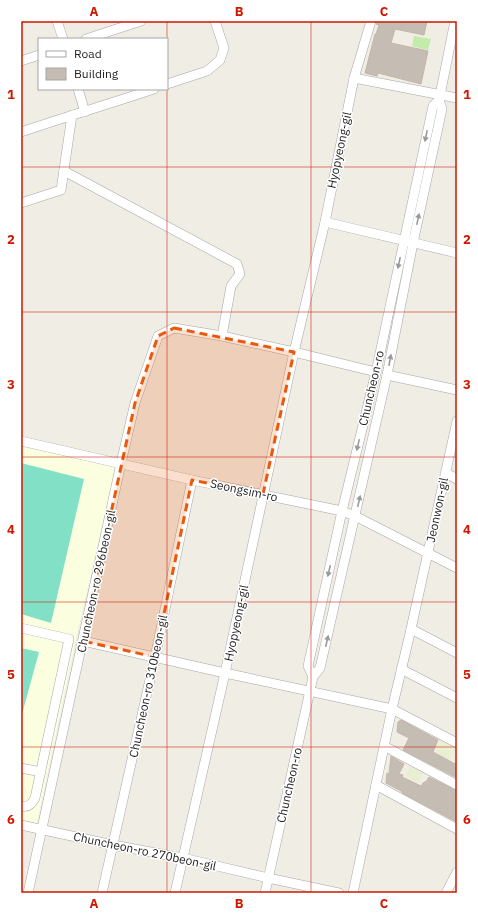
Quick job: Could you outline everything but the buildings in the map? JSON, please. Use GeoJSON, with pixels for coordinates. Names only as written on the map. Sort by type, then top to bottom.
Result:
{"type":"FeatureCollection","features":[{"type":"Feature","properties":{"kind":"street"},"geometry":{"type":"LineString","coordinates":[[57,21],[63,38]]}},
{"type":"Feature","properties":{"kind":"street"},"geometry":{"type":"LineString","coordinates":[[89,38],[141,21]]}},
{"type":"Feature","properties":{"kind":"street"},"geometry":{"type":"LineString","coordinates":[[168,84],[207,71],[220,60],[224,48],[215,21]]}},
{"type":"Feature","properties":{"kind":"street","name":"Hyopyeong-gil"},"geometry":{"type":"LineString","coordinates":[[176,893],[294,352],[325,222],[354,78],[371,21]]}},
{"type":"Feature","properties":{"kind":"street","name":"Chuncheon-ro"},"geometry":{"type":"LineString","coordinates":[[313,676],[308,666],[342,511],[442,109],[439,97],[455,21]]}},
{"type":"Feature","properties":{"kind":"street"},"geometry":{"type":"LineString","coordinates":[[21,61],[38,54]]}},
{"type":"Feature","properties":{"kind":"street"},"geometry":{"type":"LineString","coordinates":[[354,78],[439,97],[457,98]]}},
{"type":"Feature","properties":{"kind":"street"},"geometry":{"type":"LineString","coordinates":[[78,90],[85,112]]}},
{"type":"Feature","properties":{"kind":"street"},"geometry":{"type":"LineString","coordinates":[[21,132],[151,90]]}},
{"type":"Feature","properties":{"kind":"street"},"geometry":{"type":"LineString","coordinates":[[21,203],[61,190],[72,115]]}},
{"type":"Feature","properties":{"kind":"street"},"geometry":{"type":"LineString","coordinates":[[64,171],[237,264],[240,274],[232,286],[222,336],[376,372]]}},
{"type":"Feature","properties":{"kind":"street"},"geometry":{"type":"LineString","coordinates":[[325,222],[457,253]]}},
{"type":"Feature","properties":{"kind":"street","name":"Chuncheon-ro"},"geometry":{"type":"LineString","coordinates":[[265,893],[313,676],[320,668],[387,375],[408,242]]}},
{"type":"Feature","properties":{"kind":"street","name":"Chuncheon-ro 296beon-gil"},"geometry":{"type":"LineString","coordinates":[[28,893],[135,403],[158,336],[174,328],[222,336]]}},
{"type":"Feature","properties":{"kind":"street"},"geometry":{"type":"LineString","coordinates":[[387,375],[457,390]]}},
{"type":"Feature","properties":{"kind":"street","name":"Jeonwon-gil"},"geometry":{"type":"LineString","coordinates":[[353,893],[392,709],[457,421]]}},
{"type":"Feature","properties":{"kind":"street","name":"Seongsim-ro"},"geometry":{"type":"LineString","coordinates":[[21,441],[192,480],[342,511],[355,516],[457,568]]}},
{"type":"Feature","properties":{"kind":"street"},"geometry":{"type":"LineString","coordinates":[[446,473],[457,479]]}},
{"type":"Feature","properties":{"kind":"street","name":"Chuncheon-ro 310beon-gil"},"geometry":{"type":"LineString","coordinates":[[102,893],[155,657],[192,480]]}},
{"type":"Feature","properties":{"kind":"street"},"geometry":{"type":"LineString","coordinates":[[21,628],[69,638],[35,798],[28,806],[21,806]]}},
{"type":"Feature","properties":{"kind":"street"},"geometry":{"type":"LineString","coordinates":[[411,629],[457,653]]}},
{"type":"Feature","properties":{"kind":"street"},"geometry":{"type":"LineString","coordinates":[[83,641],[392,709],[457,742]]}},
{"type":"Feature","properties":{"kind":"street"},"geometry":{"type":"LineString","coordinates":[[401,669],[457,698]]}},
{"type":"Feature","properties":{"kind":"street"},"geometry":{"type":"LineString","coordinates":[[384,746],[457,785]]}},
{"type":"Feature","properties":{"kind":"street"},"geometry":{"type":"LineString","coordinates":[[21,768],[40,772]]}},
{"type":"Feature","properties":{"kind":"street"},"geometry":{"type":"LineString","coordinates":[[376,785],[457,829]]}},
{"type":"Feature","properties":{"kind":"street","name":"Chuncheon-ro 270beon-gil"},"geometry":{"type":"LineString","coordinates":[[21,825],[113,845],[183,858],[339,893]]}},
{"type":"Feature","properties":{"kind":"street"},"geometry":{"type":"LineString","coordinates":[[446,893],[457,872]]}},
{"type":"Feature","properties":{"kind":"highlighted area"},"geometry":{"type":"Polygon","coordinates":[[[174,328],[294,352],[263,494],[192,480],[155,657],[83,641],[135,403],[158,336],[174,328]]]}},
{"type":"Feature","properties":{"kind":"shaded area"},"geometry":{"type":"Polygon","coordinates":[[[21,447],[116,466],[76,639],[37,823],[21,820],[21,447]]]}},
{"type":"Feature","properties":{"kind":"shaded area"},"geometry":{"type":"Polygon","coordinates":[[[442,738],[457,746],[450,760],[435,752],[442,738]]]}},
{"type":"Feature","properties":{"kind":"shaded area"},"geometry":{"type":"Polygon","coordinates":[[[411,764],[424,771],[418,783],[405,776],[411,764]]]}},
{"type":"Feature","properties":{"kind":"green space"},"geometry":{"type":"Polygon","coordinates":[[[414,36],[431,39],[428,50],[412,46],[414,36]]]}},
{"type":"Feature","properties":{"kind":"green space"},"geometry":{"type":"Polygon","coordinates":[[[21,463],[84,479],[51,623],[21,614],[21,463]]]}},
{"type":"Feature","properties":{"kind":"green space"},"geometry":{"type":"Polygon","coordinates":[[[21,648],[39,652],[21,718],[21,648]]]}}]}
